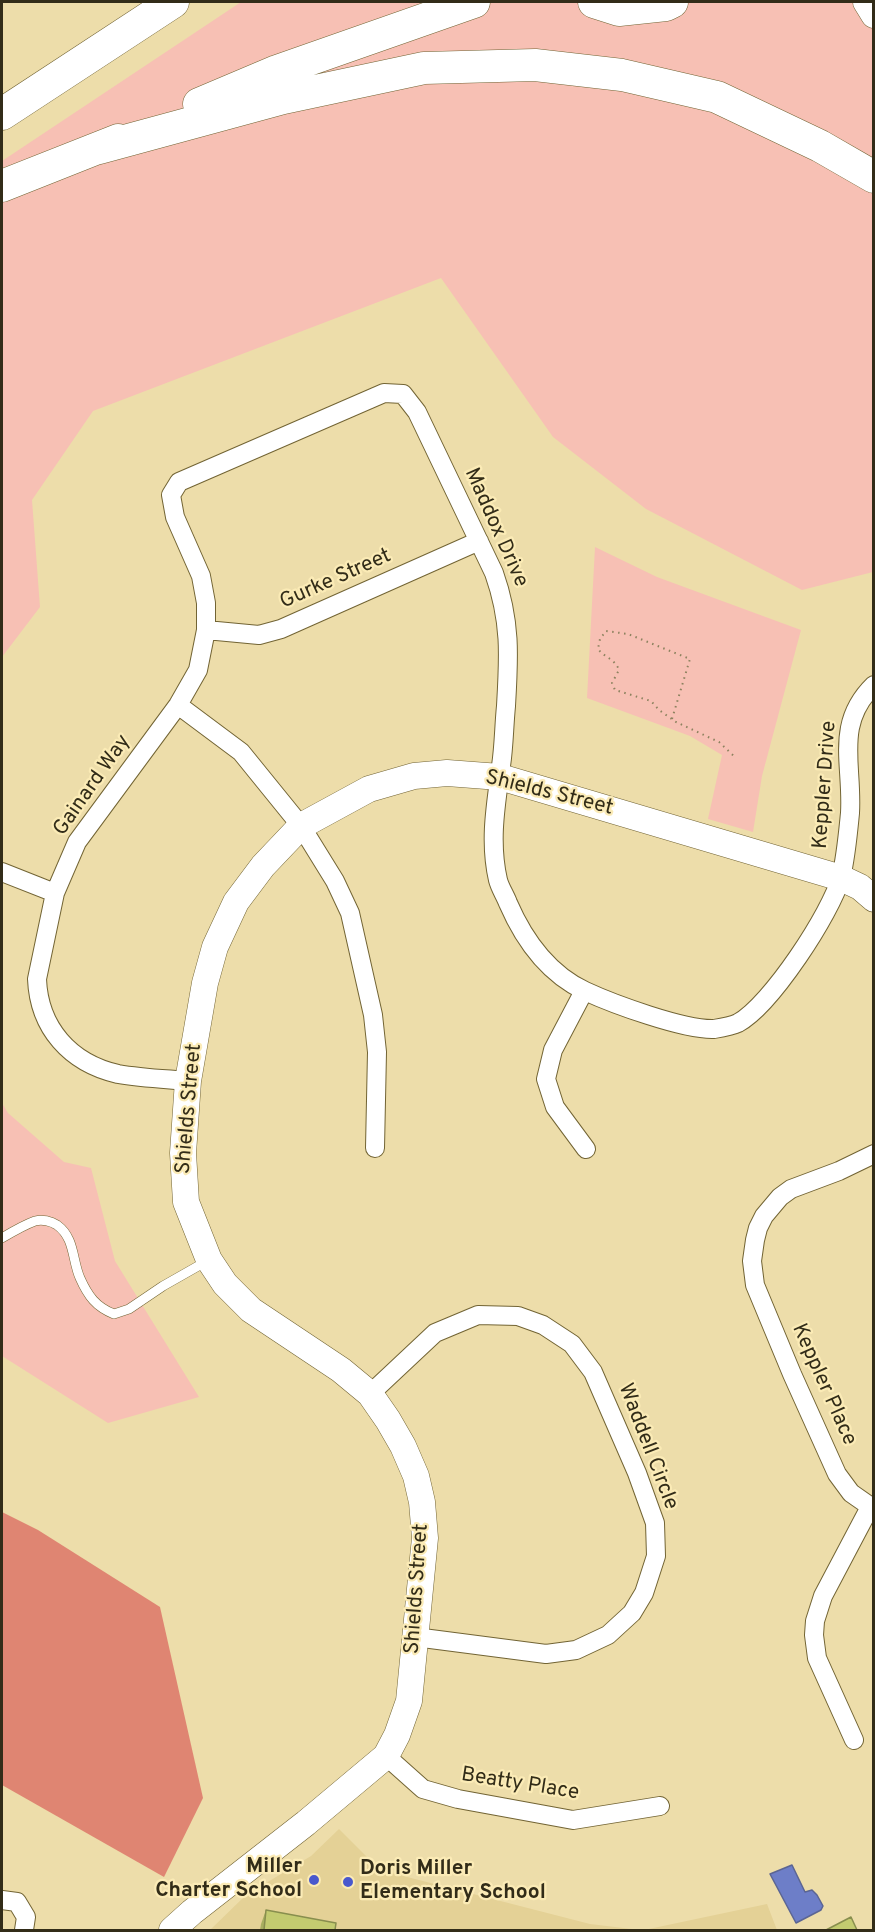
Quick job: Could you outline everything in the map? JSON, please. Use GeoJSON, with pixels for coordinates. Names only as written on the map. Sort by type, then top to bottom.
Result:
{"type":"FeatureCollection","features":[{"type":"Feature","properties":{"kind":"highway"},"geometry":{"type":"LineString","coordinates":[[2,114],[173,2]]}},
{"type":"Feature","properties":{"kind":"highway"},"geometry":{"type":"LineString","coordinates":[[2,186],[99,148],[276,71],[474,2]]}},
{"type":"Feature","properties":{"kind":"highway"},"geometry":{"type":"LineString","coordinates":[[594,2],[619,10],[666,5],[672,2]]}},
{"type":"Feature","properties":{"kind":"highway"},"geometry":{"type":"LineString","coordinates":[[99,148],[283,98],[424,68],[536,65],[622,75],[717,97],[820,146],[873,177]]}},
{"type":"Feature","properties":{"kind":"street"},"geometry":{"type":"LineString","coordinates":[[866,2],[873,15]]}},
{"type":"Feature","properties":{"kind":"street","name":"Maddox Drive"},"geometry":{"type":"LineString","coordinates":[[194,475],[384,393],[403,394],[417,412],[479,541],[502,595],[509,649],[500,777],[492,829],[498,880],[520,929],[540,958],[561,977],[584,991]]}},
{"type":"Feature","properties":{"kind":"street","name":"Gainard Way"},"geometry":{"type":"LineString","coordinates":[[188,1081],[118,1074],[76,1056],[59,1040],[47,1023],[37,992],[37,979],[55,894],[77,842],[178,705],[198,670],[206,630],[206,603],[201,576],[175,517],[171,495],[179,482],[194,475]]}},
{"type":"Feature","properties":{"kind":"street","name":"Gurke Street"},"geometry":{"type":"LineString","coordinates":[[206,630],[259,635],[281,629],[479,541]]}},
{"type":"Feature","properties":{"kind":"street","name":"Keppler Drive"},"geometry":{"type":"LineString","coordinates":[[584,991],[682,1024],[715,1029],[738,1023],[764,1000],[805,949],[841,878],[850,812],[848,729],[860,701],[873,685]]}},
{"type":"Feature","properties":{"kind":"street"},"geometry":{"type":"LineString","coordinates":[[178,705],[241,752],[301,826],[335,880],[350,913],[373,1014],[377,1053],[375,1148]]}},
{"type":"Feature","properties":{"kind":"street","name":"Shields Street"},"geometry":{"type":"LineString","coordinates":[[172,1930],[386,1756],[397,1735],[409,1701],[425,1538],[422,1502],[416,1476],[388,1420],[369,1394],[341,1370],[251,1310],[225,1284],[209,1260],[186,1202],[183,1153],[188,1081],[205,983],[215,947],[236,902],[263,866],[301,826],[369,789],[414,776],[447,773],[500,777],[666,825],[841,878],[860,887],[873,899]]}},
{"type":"Feature","properties":{"kind":"street"},"geometry":{"type":"LineString","coordinates":[[2,872],[55,894]]}},
{"type":"Feature","properties":{"kind":"street"},"geometry":{"type":"LineString","coordinates":[[584,991],[553,1050],[546,1079],[555,1107],[586,1149]]}},
{"type":"Feature","properties":{"kind":"street","name":"Keppler Place"},"geometry":{"type":"LineString","coordinates":[[854,1740],[817,1658],[815,1622],[823,1596],[872,1508],[851,1493],[837,1474],[792,1374],[755,1285],[754,1240],[764,1216],[791,1189],[839,1171],[873,1154]]}},
{"type":"Feature","properties":{"kind":"street","name":"Waddell Circle"},"geometry":{"type":"LineString","coordinates":[[369,1394],[435,1333],[478,1314],[518,1316],[543,1324],[572,1344],[593,1372],[637,1473],[655,1523],[656,1556],[644,1593],[632,1613],[608,1635],[576,1650],[546,1654],[416,1637]]}},
{"type":"Feature","properties":{"kind":"street","name":"Beatty Place"},"geometry":{"type":"LineString","coordinates":[[386,1756],[423,1789],[481,1804],[573,1820],[660,1806]]}},
{"type":"Feature","properties":{"kind":"street"},"geometry":{"type":"LineString","coordinates":[[2,1900],[17,1902],[26,1917],[24,1930]]}},
{"type":"Feature","properties":{"kind":"lane"},"geometry":{"type":"LineString","coordinates":[[2,1238],[37,1220],[52,1221],[66,1231],[74,1252],[79,1276],[87,1292],[99,1309],[114,1314],[129,1309],[163,1286],[209,1260]]}},
{"type":"Feature","properties":{"kind":"path"},"geometry":{"type":"LineString","coordinates":[[672,719],[690,659],[628,634],[606,631],[600,639],[598,649],[616,664],[619,670],[612,683],[615,690],[651,701],[672,719],[719,742],[736,758]]}},
{"type":"Feature","properties":{"kind":"shaded area"},"geometry":{"type":"Polygon","coordinates":[[[241,2],[873,2],[873,572],[802,590],[646,509],[553,437],[441,278],[93,411],[32,500],[40,607],[2,657],[2,161],[241,2]]]}},
{"type":"Feature","properties":{"kind":"shaded area"},"geometry":{"type":"Polygon","coordinates":[[[595,547],[657,577],[801,630],[762,776],[753,832],[708,819],[722,755],[690,736],[587,698],[595,547]]]}},
{"type":"Feature","properties":{"kind":"shaded area"},"geometry":{"type":"Polygon","coordinates":[[[2,1103],[8,1113],[64,1162],[91,1168],[115,1261],[199,1397],[108,1423],[2,1356],[2,1103]]]}},
{"type":"Feature","properties":{"kind":"shaded area"},"geometry":{"type":"Polygon","coordinates":[[[2,1512],[38,1530],[160,1607],[203,1798],[164,1877],[2,1785],[2,1512]]]}},
{"type":"Feature","properties":{"kind":"shaded area","name":"Doris Miller Elementary School"},"geometry":{"type":"Polygon","coordinates":[[[339,1829],[380,1870],[590,1924],[640,1930],[210,1930],[246,1895],[311,1856],[339,1829]]]}},
{"type":"Feature","properties":{"kind":"shaded area"},"geometry":{"type":"Polygon","coordinates":[[[767,1904],[777,1930],[644,1930],[767,1904]]]}},
{"type":"Feature","properties":{"kind":"water"},"geometry":{"type":"Polygon","coordinates":[[[792,1865],[805,1892],[812,1890],[823,1906],[821,1910],[796,1923],[770,1874],[792,1865]]]}},
{"type":"Feature","properties":{"kind":"building"},"geometry":{"type":"Polygon","coordinates":[[[266,1910],[336,1923],[335,1930],[264,1930],[266,1910]]]}},
{"type":"Feature","properties":{"kind":"building"},"geometry":{"type":"Polygon","coordinates":[[[851,1917],[857,1930],[826,1930],[851,1917]]]}},
{"type":"Feature","properties":{"kind":"place","name":"Miller Charter School"},"geometry":{"type":"Point","coordinates":[314,1880]}},
{"type":"Feature","properties":{"kind":"place","name":"Doris Miller Elementary School"},"geometry":{"type":"Point","coordinates":[348,1882]}}]}
